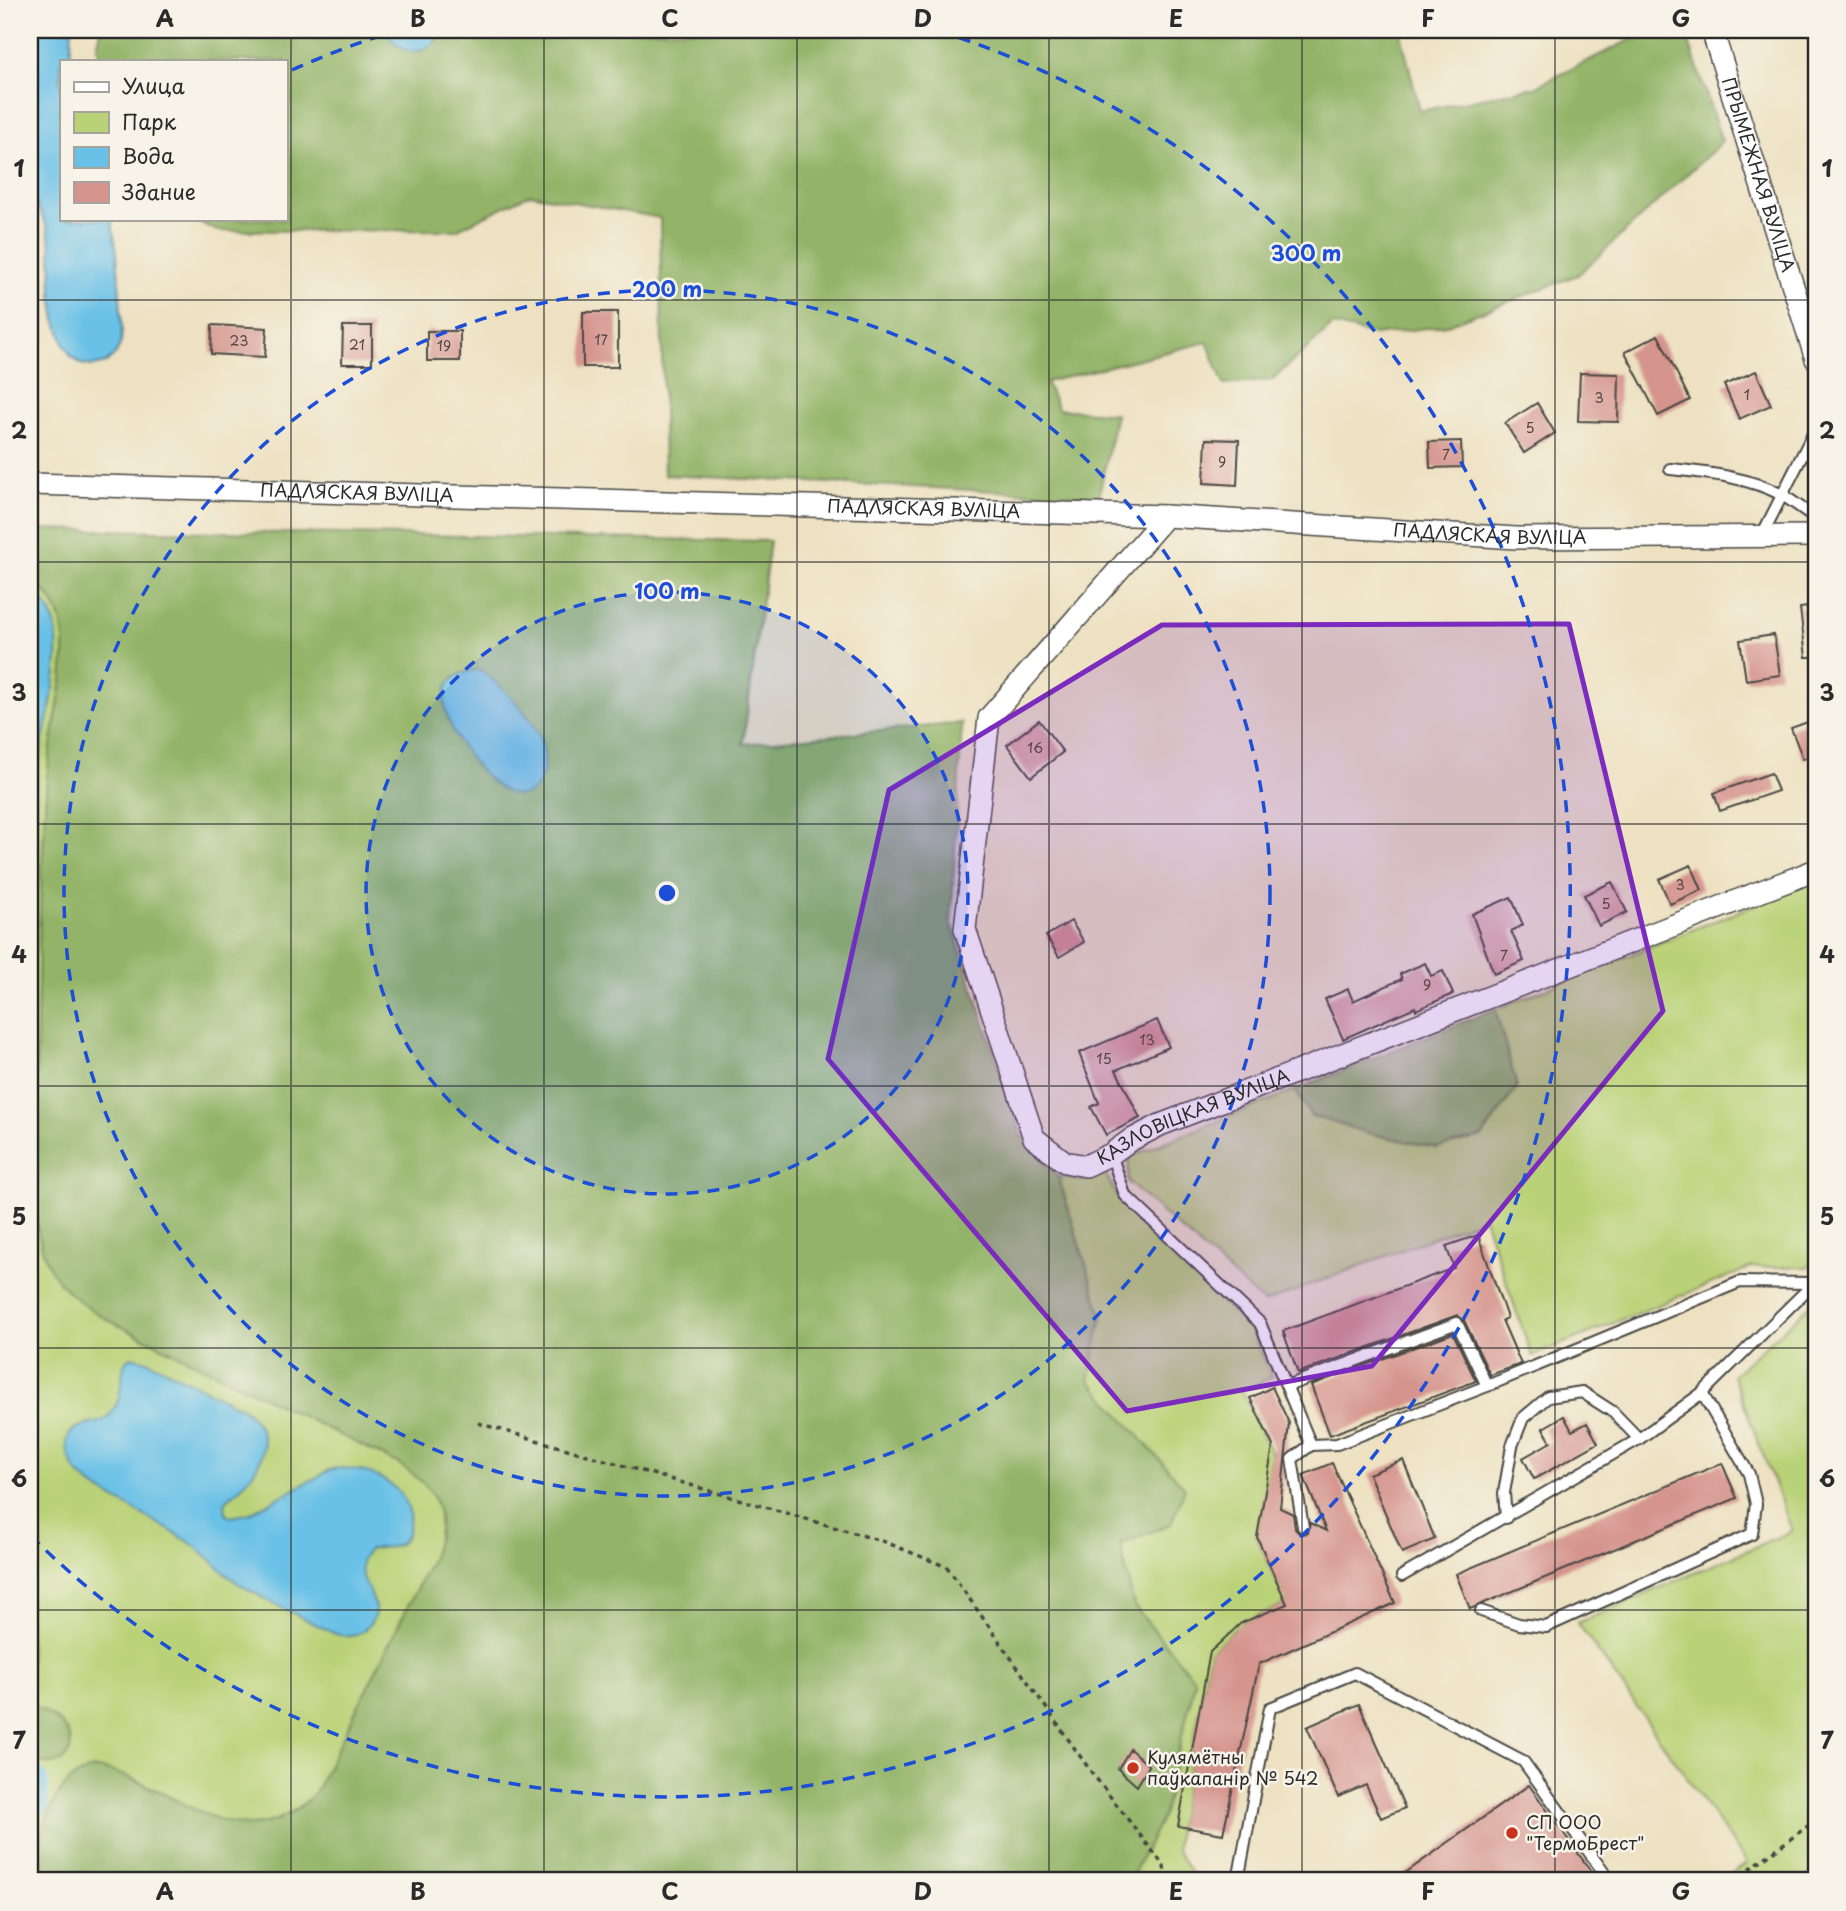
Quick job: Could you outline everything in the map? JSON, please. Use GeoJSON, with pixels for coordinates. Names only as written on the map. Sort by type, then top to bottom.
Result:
{"type":"FeatureCollection","features":[{"type":"Feature","properties":{"kind":"street","name":"ПРЫМЕЖНАЯ ВУЛІЦА"},"geometry":{"type":"LineString","coordinates":[[1712,30],[1816,359]]}},
{"type":"Feature","properties":{"kind":"street","name":"ПАДЛЯСКАЯ ВУЛІЦА"},"geometry":{"type":"LineString","coordinates":[[30,484],[1166,516],[1517,538],[1816,536]]}},
{"type":"Feature","properties":{"kind":"street","name":"КАЗЛОВІЦКАЯ ВУЛІЦА"},"geometry":{"type":"LineString","coordinates":[[1166,516],[989,718],[965,929],[1034,1138],[1065,1163],[1086,1166],[1160,1125],[1816,870]]}},
{"type":"Feature","properties":{"kind":"lane"},"geometry":{"type":"LineString","coordinates":[[1761,537],[1816,428]]}},
{"type":"Feature","properties":{"kind":"lane"},"geometry":{"type":"LineString","coordinates":[[1670,469],[1718,474],[1756,484],[1783,496],[1816,518]]}},
{"type":"Feature","properties":{"kind":"lane"},"geometry":{"type":"LineString","coordinates":[[1111,1154],[1125,1195],[1259,1323],[1311,1446]]}},
{"type":"Feature","properties":{"kind":"lane"},"geometry":{"type":"LineString","coordinates":[[1303,1527],[1292,1459],[1311,1446],[1337,1444],[1487,1387],[1740,1282],[1815,1282]]}},
{"type":"Feature","properties":{"kind":"lane"},"geometry":{"type":"LineString","coordinates":[[1402,1576],[1639,1439],[1702,1393],[1815,1282]]}},
{"type":"Feature","properties":{"kind":"lane"},"geometry":{"type":"LineString","coordinates":[[1287,1386],[1457,1323],[1487,1387]]}},
{"type":"Feature","properties":{"kind":"lane"},"geometry":{"type":"LineString","coordinates":[[1506,1518],[1504,1493],[1512,1446],[1523,1418],[1548,1396],[1582,1392],[1613,1412],[1639,1439]]}},
{"type":"Feature","properties":{"kind":"lane"},"geometry":{"type":"LineString","coordinates":[[1481,1611],[1519,1624],[1546,1627],[1752,1534],[1756,1504],[1749,1474],[1702,1393]]}},
{"type":"Feature","properties":{"kind":"lane"},"geometry":{"type":"LineString","coordinates":[[1238,1881],[1270,1707],[1355,1673],[1523,1761],[1610,1881]]}},
{"type":"Feature","properties":{"kind":"path"},"geometry":{"type":"LineString","coordinates":[[478,1423],[885,1542],[947,1567],[1092,1773],[1164,1866],[1166,1881]]}},
{"type":"Feature","properties":{"kind":"path"},"geometry":{"type":"LineString","coordinates":[[1733,1881],[1816,1822]]}},
{"type":"Feature","properties":{"kind":"highlighted area"},"geometry":{"type":"Polygon","coordinates":[[[1569,624],[1663,1011],[1372,1366],[1127,1411],[828,1059],[889,790],[1162,625],[1569,624]]]}},
{"type":"Feature","properties":{"kind":"green space"},"geometry":{"type":"Polygon","coordinates":[[[101,30],[1400,30],[1420,111],[1535,87],[1650,30],[1685,30],[1722,142],[1578,275],[1447,325],[1375,335],[1333,325],[1272,380],[1224,385],[1207,342],[1046,382],[1058,409],[1116,414],[1099,496],[664,475],[660,218],[530,194],[456,230],[218,231],[194,220],[287,220],[287,60],[101,60],[97,47],[101,30]]]}},
{"type":"Feature","properties":{"kind":"green space"},"geometry":{"type":"Polygon","coordinates":[[[30,529],[770,541],[743,744],[962,723],[951,921],[1022,1136],[1058,1176],[1102,1316],[1089,1380],[1185,1488],[1171,1524],[1120,1544],[1134,1606],[1195,1680],[1164,1812],[1130,1881],[52,1881],[44,1868],[42,1833],[56,1798],[67,1784],[80,1774],[95,1769],[111,1771],[205,1814],[227,1822],[248,1825],[270,1822],[292,1812],[315,1793],[432,1558],[437,1542],[439,1514],[436,1503],[422,1482],[397,1463],[106,1319],[86,1306],[59,1282],[44,1254],[39,1237],[34,1194],[40,907],[47,776],[62,682],[64,638],[55,605],[44,592],[30,584],[30,529]]]}},
{"type":"Feature","properties":{"kind":"green space"},"geometry":{"type":"Polygon","coordinates":[[[30,584],[38,587],[50,598],[59,613],[64,653],[48,768],[42,860],[34,1194],[37,1229],[414,1474],[431,1493],[440,1522],[432,1558],[315,1793],[307,1801],[289,1814],[268,1823],[234,1824],[202,1814],[127,1777],[101,1769],[90,1770],[69,1782],[58,1796],[52,1822],[47,1876],[52,1881],[30,1881],[30,584]]]}},
{"type":"Feature","properties":{"kind":"green space"},"geometry":{"type":"Polygon","coordinates":[[[1816,880],[1816,1260],[1807,1267],[1752,1267],[1532,1356],[1484,1218],[1264,1303],[1128,1182],[1129,1157],[1816,880]]]}},
{"type":"Feature","properties":{"kind":"green space"},"geometry":{"type":"Polygon","coordinates":[[[1495,1009],[1517,1087],[1482,1137],[1437,1148],[1372,1134],[1311,1116],[1295,1090],[1495,1009]]]}},
{"type":"Feature","properties":{"kind":"green space"},"geometry":{"type":"Polygon","coordinates":[[[1105,1173],[1121,1203],[1251,1330],[1272,1377],[1242,1391],[1272,1455],[1257,1537],[1278,1585],[1378,1565],[1241,1623],[1210,1652],[1176,1850],[1196,1881],[1130,1881],[1164,1812],[1195,1681],[1134,1606],[1120,1544],[1171,1524],[1185,1488],[1088,1380],[1102,1316],[1058,1176],[1082,1181],[1105,1173]]]}},
{"type":"Feature","properties":{"kind":"green space"},"geometry":{"type":"Polygon","coordinates":[[[1816,1300],[1816,1869],[1798,1881],[1723,1881],[1747,1863],[1578,1623],[1792,1531],[1733,1375],[1816,1300]]]}},
{"type":"Feature","properties":{"kind":"green space"},"geometry":{"type":"Polygon","coordinates":[[[30,1705],[55,1718],[69,1737],[71,1747],[61,1761],[43,1763],[35,1758],[30,1748],[30,1705]]]}},
{"type":"Feature","properties":{"kind":"water"},"geometry":{"type":"Polygon","coordinates":[[[30,30],[72,30],[70,60],[60,60],[60,220],[111,220],[117,252],[122,327],[121,342],[116,354],[106,363],[93,366],[81,364],[71,356],[64,344],[52,295],[51,245],[47,226],[30,191],[30,30]]]}},
{"type":"Feature","properties":{"kind":"water"},"geometry":{"type":"Polygon","coordinates":[[[386,30],[443,30],[429,46],[414,51],[399,46],[386,30]]]}},
{"type":"Feature","properties":{"kind":"water"},"geometry":{"type":"Polygon","coordinates":[[[30,592],[47,606],[53,619],[57,657],[38,769],[37,860],[30,930],[30,592]]]}},
{"type":"Feature","properties":{"kind":"water"},"geometry":{"type":"Polygon","coordinates":[[[480,670],[520,707],[533,724],[543,746],[543,772],[539,783],[532,791],[523,795],[511,794],[484,775],[458,741],[449,721],[445,703],[447,687],[458,675],[480,670]]]}},
{"type":"Feature","properties":{"kind":"water"},"geometry":{"type":"Polygon","coordinates":[[[131,1357],[148,1361],[244,1409],[260,1428],[263,1438],[261,1458],[250,1477],[225,1503],[226,1514],[230,1517],[248,1514],[332,1469],[344,1468],[372,1474],[384,1480],[404,1499],[409,1511],[405,1537],[393,1546],[369,1550],[362,1560],[361,1573],[375,1604],[372,1621],[364,1630],[350,1636],[333,1633],[258,1596],[229,1576],[193,1544],[96,1488],[78,1473],[69,1456],[68,1438],[75,1429],[103,1420],[113,1411],[119,1398],[125,1362],[131,1357]]]}},
{"type":"Feature","properties":{"kind":"building"},"geometry":{"type":"Polygon","coordinates":[[[583,312],[618,312],[618,367],[583,367],[583,312]]]}},
{"type":"Feature","properties":{"kind":"building"},"geometry":{"type":"Polygon","coordinates":[[[212,325],[267,328],[265,357],[211,354],[212,325]]]}},
{"type":"Feature","properties":{"kind":"building"},"geometry":{"type":"Polygon","coordinates":[[[343,326],[372,326],[372,364],[342,364],[343,326]]]}},
{"type":"Feature","properties":{"kind":"building"},"geometry":{"type":"Polygon","coordinates":[[[427,331],[460,331],[460,361],[427,361],[427,331]]]}},
{"type":"Feature","properties":{"kind":"building"},"geometry":{"type":"Polygon","coordinates":[[[1658,335],[1690,400],[1658,416],[1625,352],[1658,335]]]}},
{"type":"Feature","properties":{"kind":"building"},"geometry":{"type":"Polygon","coordinates":[[[1756,371],[1771,405],[1739,419],[1724,385],[1756,371]]]}},
{"type":"Feature","properties":{"kind":"building"},"geometry":{"type":"Polygon","coordinates":[[[1580,373],[1619,374],[1618,422],[1578,421],[1580,373]]]}},
{"type":"Feature","properties":{"kind":"building"},"geometry":{"type":"Polygon","coordinates":[[[1537,403],[1555,433],[1524,453],[1505,423],[1537,403]]]}},
{"type":"Feature","properties":{"kind":"building"},"geometry":{"type":"Polygon","coordinates":[[[1206,439],[1239,440],[1237,485],[1204,483],[1206,439]]]}},
{"type":"Feature","properties":{"kind":"building"},"geometry":{"type":"Polygon","coordinates":[[[1461,441],[1462,467],[1430,468],[1429,442],[1461,441]]]}},
{"type":"Feature","properties":{"kind":"building"},"geometry":{"type":"Polygon","coordinates":[[[1816,606],[1816,657],[1806,657],[1800,608],[1816,606]]]}},
{"type":"Feature","properties":{"kind":"building"},"geometry":{"type":"Polygon","coordinates":[[[1774,635],[1780,675],[1746,680],[1740,640],[1774,635]]]}},
{"type":"Feature","properties":{"kind":"building"},"geometry":{"type":"Polygon","coordinates":[[[1816,719],[1816,754],[1803,759],[1791,728],[1816,719]]]}},
{"type":"Feature","properties":{"kind":"building"},"geometry":{"type":"Polygon","coordinates":[[[1039,720],[1063,752],[1031,777],[1007,745],[1039,720]]]}},
{"type":"Feature","properties":{"kind":"building"},"geometry":{"type":"Polygon","coordinates":[[[1771,773],[1778,791],[1720,811],[1714,793],[1771,773]]]}},
{"type":"Feature","properties":{"kind":"building"},"geometry":{"type":"Polygon","coordinates":[[[1691,865],[1702,890],[1670,904],[1659,879],[1691,865]]]}},
{"type":"Feature","properties":{"kind":"building"},"geometry":{"type":"Polygon","coordinates":[[[1612,882],[1627,912],[1599,926],[1584,895],[1612,882]]]}},
{"type":"Feature","properties":{"kind":"building"},"geometry":{"type":"Polygon","coordinates":[[[1511,897],[1523,925],[1511,931],[1524,961],[1494,974],[1472,914],[1511,897]]]}},
{"type":"Feature","properties":{"kind":"building"},"geometry":{"type":"Polygon","coordinates":[[[1071,921],[1084,942],[1059,957],[1046,936],[1071,921]]]}},
{"type":"Feature","properties":{"kind":"building"},"geometry":{"type":"Polygon","coordinates":[[[1425,963],[1431,976],[1443,971],[1453,994],[1416,1010],[1415,1007],[1343,1039],[1325,999],[1348,989],[1353,1001],[1402,979],[1400,974],[1425,963]]]}},
{"type":"Feature","properties":{"kind":"building"},"geometry":{"type":"Polygon","coordinates":[[[1157,1020],[1169,1047],[1116,1070],[1140,1118],[1106,1135],[1091,1107],[1099,1103],[1079,1053],[1157,1020]]]}},
{"type":"Feature","properties":{"kind":"building"},"geometry":{"type":"Polygon","coordinates":[[[1478,1235],[1507,1318],[1502,1320],[1521,1364],[1490,1375],[1464,1320],[1457,1315],[1298,1373],[1283,1331],[1454,1268],[1446,1246],[1478,1235]]]}},
{"type":"Feature","properties":{"kind":"building"},"geometry":{"type":"Polygon","coordinates":[[[1453,1333],[1476,1381],[1330,1435],[1311,1385],[1453,1333]]]}},
{"type":"Feature","properties":{"kind":"building"},"geometry":{"type":"Polygon","coordinates":[[[1272,1387],[1289,1423],[1280,1508],[1293,1514],[1295,1529],[1300,1534],[1308,1533],[1310,1523],[1326,1531],[1303,1475],[1332,1463],[1395,1603],[1259,1664],[1223,1834],[1178,1826],[1210,1652],[1241,1623],[1287,1604],[1257,1537],[1273,1446],[1250,1398],[1272,1387]]]}},
{"type":"Feature","properties":{"kind":"building"},"geometry":{"type":"Polygon","coordinates":[[[1564,1416],[1572,1431],[1587,1423],[1598,1443],[1534,1479],[1523,1458],[1551,1442],[1543,1428],[1564,1416]]]}},
{"type":"Feature","properties":{"kind":"building"},"geometry":{"type":"Polygon","coordinates":[[[1403,1460],[1435,1539],[1402,1553],[1369,1474],[1403,1460]]]}},
{"type":"Feature","properties":{"kind":"building"},"geometry":{"type":"Polygon","coordinates":[[[1722,1463],[1737,1498],[1470,1609],[1456,1574],[1722,1463]]]}},
{"type":"Feature","properties":{"kind":"building"},"geometry":{"type":"Polygon","coordinates":[[[1359,1704],[1405,1808],[1381,1818],[1366,1785],[1338,1797],[1307,1727],[1359,1704]]]}},
{"type":"Feature","properties":{"kind":"building","name":"Кулямётны паўкапанір № 542"},"geometry":{"type":"Polygon","coordinates":[[[1130,1749],[1149,1766],[1137,1786],[1118,1769],[1130,1749]]]}},
{"type":"Feature","properties":{"kind":"building","name":"СП ООО \"ТермоБрест\""},"geometry":{"type":"Polygon","coordinates":[[[1529,1785],[1598,1881],[1394,1881],[1529,1785]]]}},
{"type":"Feature","properties":{"kind":"waterway"},"geometry":{"type":"LineString","coordinates":[[30,1784],[30,1802]]}},
{"type":"Feature","properties":{"kind":"place","name":"Кулямётны паўкапанір № 542"},"geometry":{"type":"Point","coordinates":[1133,1768]}},
{"type":"Feature","properties":{"kind":"place","name":"СП ООО \"ТермоБрест\""},"geometry":{"type":"Point","coordinates":[1512,1833]}}]}
